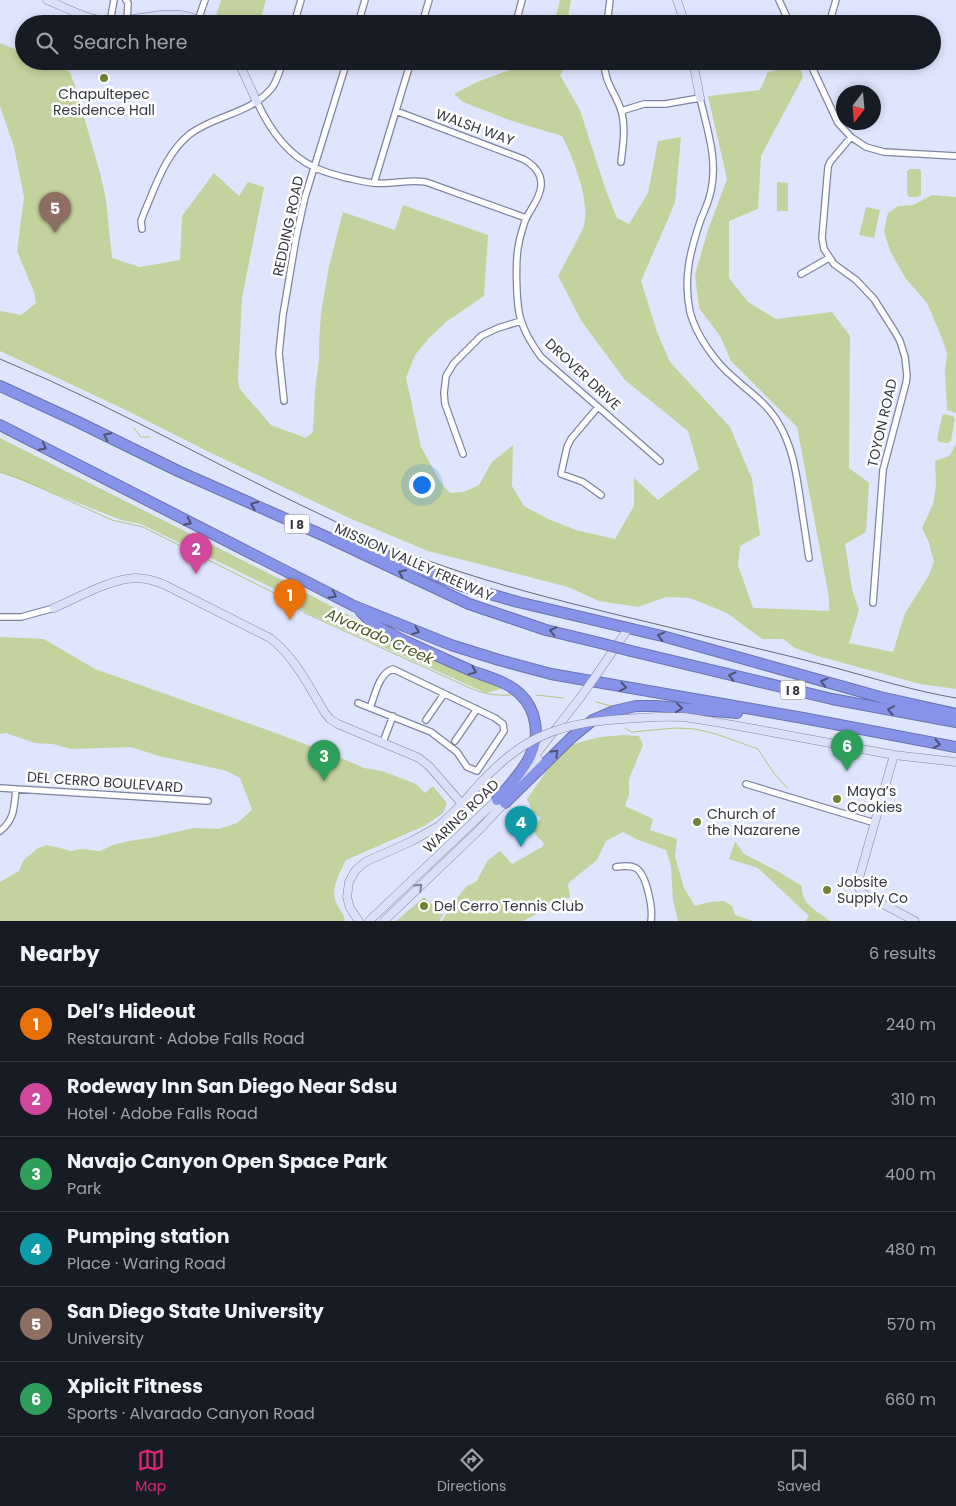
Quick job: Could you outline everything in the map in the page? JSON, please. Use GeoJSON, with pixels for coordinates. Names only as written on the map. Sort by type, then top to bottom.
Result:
{"type":"FeatureCollection","features":[{"type":"Feature","properties":{"kind":"highway","name":"MISSION VALLEY FREEWAY"},"geometry":{"type":"LineString","coordinates":[[0,386],[178,471],[329,538],[469,604],[546,630],[631,651],[832,699],[956,722]]}},
{"type":"Feature","properties":{"kind":"highway","name":"I 8"},"geometry":{"type":"LineString","coordinates":[[0,425],[354,606],[451,645],[551,674],[956,747]]}},
{"type":"Feature","properties":{"kind":"highway"},"geometry":{"type":"LineString","coordinates":[[329,538],[375,551],[462,586],[518,602],[731,655],[760,665],[880,697],[956,714]]}},
{"type":"Feature","properties":{"kind":"highway"},"geometry":{"type":"LineString","coordinates":[[354,606],[375,625],[454,663],[509,686],[524,698],[535,718],[534,744],[531,755],[501,802]]}},
{"type":"Feature","properties":{"kind":"highway"},"geometry":{"type":"LineString","coordinates":[[501,802],[593,720],[614,711],[636,706],[656,706],[803,718]]}},
{"type":"Feature","properties":{"kind":"street"},"geometry":{"type":"LineString","coordinates":[[47,0],[83,15]]}},
{"type":"Feature","properties":{"kind":"street"},"geometry":{"type":"LineString","coordinates":[[111,15],[114,0]]}},
{"type":"Feature","properties":{"kind":"street"},"geometry":{"type":"LineString","coordinates":[[126,0],[128,3],[127,15]]}},
{"type":"Feature","properties":{"kind":"street"},"geometry":{"type":"LineString","coordinates":[[202,15],[205,0]]}},
{"type":"Feature","properties":{"kind":"street"},"geometry":{"type":"LineString","coordinates":[[297,15],[301,0]]}},
{"type":"Feature","properties":{"kind":"street"},"geometry":{"type":"LineString","coordinates":[[361,15],[365,0]]}},
{"type":"Feature","properties":{"kind":"street"},"geometry":{"type":"LineString","coordinates":[[425,15],[429,0]]}},
{"type":"Feature","properties":{"kind":"street"},"geometry":{"type":"LineString","coordinates":[[518,15],[522,0]]}},
{"type":"Feature","properties":{"kind":"street"},"geometry":{"type":"LineString","coordinates":[[608,15],[610,0]]}},
{"type":"Feature","properties":{"kind":"street"},"geometry":{"type":"LineString","coordinates":[[677,0],[682,15]]}},
{"type":"Feature","properties":{"kind":"street"},"geometry":{"type":"LineString","coordinates":[[779,0],[786,15]]}},
{"type":"Feature","properties":{"kind":"street"},"geometry":{"type":"LineString","coordinates":[[831,15],[836,0]]}},
{"type":"Feature","properties":{"kind":"street"},"geometry":{"type":"LineString","coordinates":[[166,15],[182,15]]}},
{"type":"Feature","properties":{"kind":"street"},"geometry":{"type":"LineString","coordinates":[[242,70],[270,127],[297,156],[314,168],[374,183],[426,182],[526,218]]}},
{"type":"Feature","properties":{"kind":"street"},"geometry":{"type":"LineString","coordinates":[[142,229],[141,221],[166,162],[179,145],[206,124],[257,102],[272,88],[279,70]]}},
{"type":"Feature","properties":{"kind":"street","name":"REDDING ROAD"},"geometry":{"type":"LineString","coordinates":[[284,401],[279,353],[283,314],[296,238],[314,168],[344,70]]}},
{"type":"Feature","properties":{"kind":"street"},"geometry":{"type":"LineString","coordinates":[[374,183],[408,70]]}},
{"type":"Feature","properties":{"kind":"street"},"geometry":{"type":"LineString","coordinates":[[606,70],[607,79],[621,111],[624,132],[621,162]]}},
{"type":"Feature","properties":{"kind":"street"},"geometry":{"type":"LineString","coordinates":[[695,70],[714,162],[711,191],[694,240],[688,265],[686,291],[691,314],[708,350],[726,371],[768,408],[786,436],[794,458],[809,558]]}},
{"type":"Feature","properties":{"kind":"street"},"geometry":{"type":"LineString","coordinates":[[812,70],[838,123],[851,137],[866,147],[884,152],[956,156]]}},
{"type":"Feature","properties":{"kind":"street"},"geometry":{"type":"LineString","coordinates":[[621,111],[644,104],[665,104],[700,98]]}},
{"type":"Feature","properties":{"kind":"street","name":"WALSH WAY"},"geometry":{"type":"LineString","coordinates":[[396,111],[523,158],[532,164],[540,175]]}},
{"type":"Feature","properties":{"kind":"street"},"geometry":{"type":"LineString","coordinates":[[801,274],[829,258],[824,249],[822,238],[828,167],[851,137]]}},
{"type":"Feature","properties":{"kind":"street","name":"DROVER DRIVE"},"geometry":{"type":"LineString","coordinates":[[540,175],[542,183],[540,192],[526,218],[518,243],[518,307],[521,321],[541,357],[660,461]]}},
{"type":"Feature","properties":{"kind":"street","name":"TOYON ROAD"},"geometry":{"type":"LineString","coordinates":[[829,258],[856,280],[874,299],[900,341],[905,357],[906,383],[883,470],[873,603]]}},
{"type":"Feature","properties":{"kind":"street"},"geometry":{"type":"LineString","coordinates":[[463,454],[445,404],[444,387],[446,376],[454,363],[481,336],[498,328],[521,321]]}},
{"type":"Feature","properties":{"kind":"street"},"geometry":{"type":"LineString","coordinates":[[598,407],[567,448],[561,474],[584,482],[601,495]]}},
{"type":"Feature","properties":{"kind":"street"},"geometry":{"type":"LineString","coordinates":[[0,617],[21,617],[54,608],[122,580],[136,578],[165,585],[270,638],[282,648],[299,669],[330,719],[418,758],[424,762],[462,804]]}},
{"type":"Feature","properties":{"kind":"street","name":"WARING ROAD"},"geometry":{"type":"LineString","coordinates":[[384,921],[480,829],[580,698],[628,629]]}},
{"type":"Feature","properties":{"kind":"street"},"geometry":{"type":"LineString","coordinates":[[358,703],[370,708],[392,716],[431,732],[456,752],[467,767],[477,771],[504,731],[503,724],[495,718],[393,669],[387,671],[382,676],[370,708]]}},
{"type":"Feature","properties":{"kind":"street"},"geometry":{"type":"LineString","coordinates":[[426,720],[444,694]]}},
{"type":"Feature","properties":{"kind":"street"},"geometry":{"type":"LineString","coordinates":[[455,741],[477,709]]}},
{"type":"Feature","properties":{"kind":"street"},"geometry":{"type":"LineString","coordinates":[[383,742],[392,716]]}},
{"type":"Feature","properties":{"kind":"street"},"geometry":{"type":"LineString","coordinates":[[360,921],[350,908],[347,897],[349,882],[355,871],[365,862],[427,834],[462,804],[494,767],[518,749],[542,735],[567,726],[596,721],[669,716],[684,717],[894,755],[956,762]]}},
{"type":"Feature","properties":{"kind":"street"},"geometry":{"type":"LineString","coordinates":[[894,755],[857,885],[862,893],[915,921]]}},
{"type":"Feature","properties":{"kind":"street"},"geometry":{"type":"LineString","coordinates":[[746,784],[875,823]]}},
{"type":"Feature","properties":{"kind":"street","name":"DEL CERRO BOULEVARD"},"geometry":{"type":"LineString","coordinates":[[0,788],[208,801]]}},
{"type":"Feature","properties":{"kind":"street"},"geometry":{"type":"LineString","coordinates":[[0,831],[8,825],[13,813],[16,789]]}},
{"type":"Feature","properties":{"kind":"street","name":"WARING ROAD"},"geometry":{"type":"LineString","coordinates":[[369,921],[501,802]]}},
{"type":"Feature","properties":{"kind":"street"},"geometry":{"type":"LineString","coordinates":[[616,867],[630,866],[638,869],[644,877],[652,914],[651,921]]}},
{"type":"Feature","properties":{"kind":"green space"},"geometry":{"type":"Polygon","coordinates":[[[221,0],[266,0],[262,15],[216,15],[221,0]]]}},
{"type":"Feature","properties":{"kind":"green space"},"geometry":{"type":"Polygon","coordinates":[[[560,0],[571,0],[568,15],[556,15],[560,0]]]}},
{"type":"Feature","properties":{"kind":"green space"},"geometry":{"type":"Polygon","coordinates":[[[0,43],[15,49],[15,70],[69,71],[75,85],[100,173],[106,200],[112,258],[140,267],[180,260],[182,216],[214,173],[239,196],[248,182],[264,187],[242,298],[239,388],[271,425],[306,438],[313,432],[321,313],[329,266],[343,212],[395,230],[403,205],[488,235],[484,296],[446,322],[429,338],[415,355],[406,378],[421,447],[441,483],[450,493],[464,492],[479,485],[492,462],[513,445],[512,486],[524,506],[548,519],[576,530],[615,539],[634,506],[634,478],[658,500],[699,469],[688,431],[625,380],[582,322],[558,276],[583,228],[585,218],[580,181],[562,136],[512,121],[463,102],[454,94],[477,82],[510,70],[563,70],[560,75],[580,110],[605,188],[617,218],[629,224],[648,193],[658,141],[681,137],[675,203],[641,281],[657,332],[670,362],[730,427],[752,479],[760,535],[740,546],[738,565],[753,608],[829,611],[829,598],[797,427],[731,361],[720,336],[699,308],[695,275],[708,230],[727,179],[708,96],[760,90],[768,72],[776,70],[801,70],[803,77],[761,156],[758,209],[729,221],[729,278],[748,302],[776,319],[832,312],[850,336],[849,468],[869,483],[866,532],[845,544],[852,589],[859,610],[849,643],[893,652],[905,613],[928,577],[934,562],[929,543],[922,528],[933,504],[936,485],[935,461],[949,456],[956,444],[956,689],[920,684],[814,655],[795,648],[783,639],[762,639],[727,613],[690,598],[666,597],[638,607],[599,601],[568,587],[428,551],[349,518],[0,351],[0,311],[21,315],[36,303],[34,292],[17,251],[24,197],[14,147],[0,106],[0,43]]]}},
{"type":"Feature","properties":{"kind":"green space"},"geometry":{"type":"Polygon","coordinates":[[[919,169],[921,171],[921,195],[918,197],[909,197],[907,194],[907,171],[919,169]]]}},
{"type":"Feature","properties":{"kind":"green space"},"geometry":{"type":"Polygon","coordinates":[[[777,182],[788,183],[788,211],[777,211],[777,182]]]}},
{"type":"Feature","properties":{"kind":"green space"},"geometry":{"type":"Polygon","coordinates":[[[932,195],[956,197],[956,413],[947,410],[945,372],[947,353],[942,338],[927,303],[906,279],[890,251],[884,231],[888,213],[898,206],[913,205],[932,195]]]}},
{"type":"Feature","properties":{"kind":"green space"},"geometry":{"type":"Polygon","coordinates":[[[866,207],[880,210],[874,238],[859,235],[866,207]]]}},
{"type":"Feature","properties":{"kind":"green space"},"geometry":{"type":"Polygon","coordinates":[[[944,414],[953,416],[955,419],[951,441],[948,443],[939,442],[937,439],[944,414]]]}},
{"type":"Feature","properties":{"kind":"green space"},"geometry":{"type":"Polygon","coordinates":[[[0,438],[272,575],[407,646],[504,688],[486,693],[305,612],[289,596],[141,524],[121,520],[0,472],[0,438]]]}},
{"type":"Feature","properties":{"kind":"green space"},"geometry":{"type":"Polygon","coordinates":[[[0,637],[44,639],[95,669],[273,732],[364,768],[382,771],[416,784],[425,793],[433,786],[447,803],[443,813],[424,826],[346,860],[336,881],[334,892],[336,903],[345,921],[0,921],[0,882],[19,871],[23,861],[38,848],[46,845],[71,851],[82,849],[100,851],[129,841],[193,828],[219,829],[237,823],[252,810],[240,778],[227,771],[159,756],[131,747],[71,749],[53,744],[35,743],[6,733],[0,734],[0,637]]]}},
{"type":"Feature","properties":{"kind":"green space"},"geometry":{"type":"Polygon","coordinates":[[[639,736],[643,745],[629,779],[629,795],[625,806],[653,819],[650,830],[677,839],[675,856],[684,888],[695,906],[709,902],[724,901],[732,906],[735,915],[754,921],[678,921],[673,900],[671,866],[666,850],[638,840],[623,832],[606,841],[597,860],[568,884],[570,897],[523,921],[442,921],[452,904],[467,886],[476,882],[488,860],[500,851],[512,864],[542,847],[544,844],[532,830],[541,818],[533,812],[527,799],[545,773],[569,745],[600,737],[639,736]]]}},
{"type":"Feature","properties":{"kind":"green space"},"geometry":{"type":"Polygon","coordinates":[[[735,841],[744,854],[802,886],[802,893],[807,903],[830,921],[805,921],[809,916],[758,868],[729,859],[735,841]]]}},
{"type":"Feature","properties":{"kind":"green space","name":"Del Cerro Tennis Club"},"geometry":{"type":"Polygon","coordinates":[[[424,897],[443,915],[439,921],[396,921],[424,897]]]}},
{"type":"Feature","properties":{"kind":"waterway"},"geometry":{"type":"LineString","coordinates":[[134,428],[141,437],[150,437]]}},
{"type":"Feature","properties":{"kind":"waterway","name":"Alvarado Creek"},"geometry":{"type":"LineString","coordinates":[[0,472],[21,479],[112,520],[143,527],[284,598],[305,613],[470,688],[490,694],[511,695]]}},
{"type":"Feature","properties":{"kind":"waterway","name":"Alvarado Creek"},"geometry":{"type":"LineString","coordinates":[[536,695],[563,698]]}},
{"type":"Feature","properties":{"kind":"waterway","name":"Alvarado Creek"},"geometry":{"type":"LineString","coordinates":[[596,702],[611,706]]}},
{"type":"Feature","properties":{"kind":"waterway","name":"Alvarado Creek"},"geometry":{"type":"LineString","coordinates":[[625,728],[632,732],[675,728],[695,729],[716,734],[758,749],[773,772],[787,788]]}},
{"type":"Feature","properties":{"kind":"tram line"},"geometry":{"type":"LineString","coordinates":[[0,359],[97,403],[335,521],[423,559],[506,586],[590,608],[909,688],[956,698]]}},
{"type":"Feature","properties":{"kind":"place","name":"Chapultepec Residence Hall"},"geometry":{"type":"Point","coordinates":[104,78]}},
{"type":"Feature","properties":{"kind":"place","name":"San Diego State University"},"geometry":{"type":"Point","coordinates":[55,233]}},
{"type":"Feature","properties":{"kind":"place","name":"Rodeway Inn San Diego Near Sdsu"},"geometry":{"type":"Point","coordinates":[196,574]}},
{"type":"Feature","properties":{"kind":"place","name":"Del’s Hideout"},"geometry":{"type":"Point","coordinates":[290,620]}},
{"type":"Feature","properties":{"kind":"place","name":"Xplicit Fitness"},"geometry":{"type":"Point","coordinates":[847,771]}},
{"type":"Feature","properties":{"kind":"place","name":"Navajo Canyon Open Space Park"},"geometry":{"type":"Point","coordinates":[324,781]}},
{"type":"Feature","properties":{"kind":"place","name":"Maya’s Cookies"},"geometry":{"type":"Point","coordinates":[837,799]}},
{"type":"Feature","properties":{"kind":"place","name":"Church of the Nazarene"},"geometry":{"type":"Point","coordinates":[697,822]}},
{"type":"Feature","properties":{"kind":"place","name":"Pumping station"},"geometry":{"type":"Point","coordinates":[521,847]}},
{"type":"Feature","properties":{"kind":"place","name":"Jobsite Supply Co"},"geometry":{"type":"Point","coordinates":[827,890]}},
{"type":"Feature","properties":{"kind":"place","name":"Del Cerro Tennis Club"},"geometry":{"type":"Point","coordinates":[424,906]}}]}
